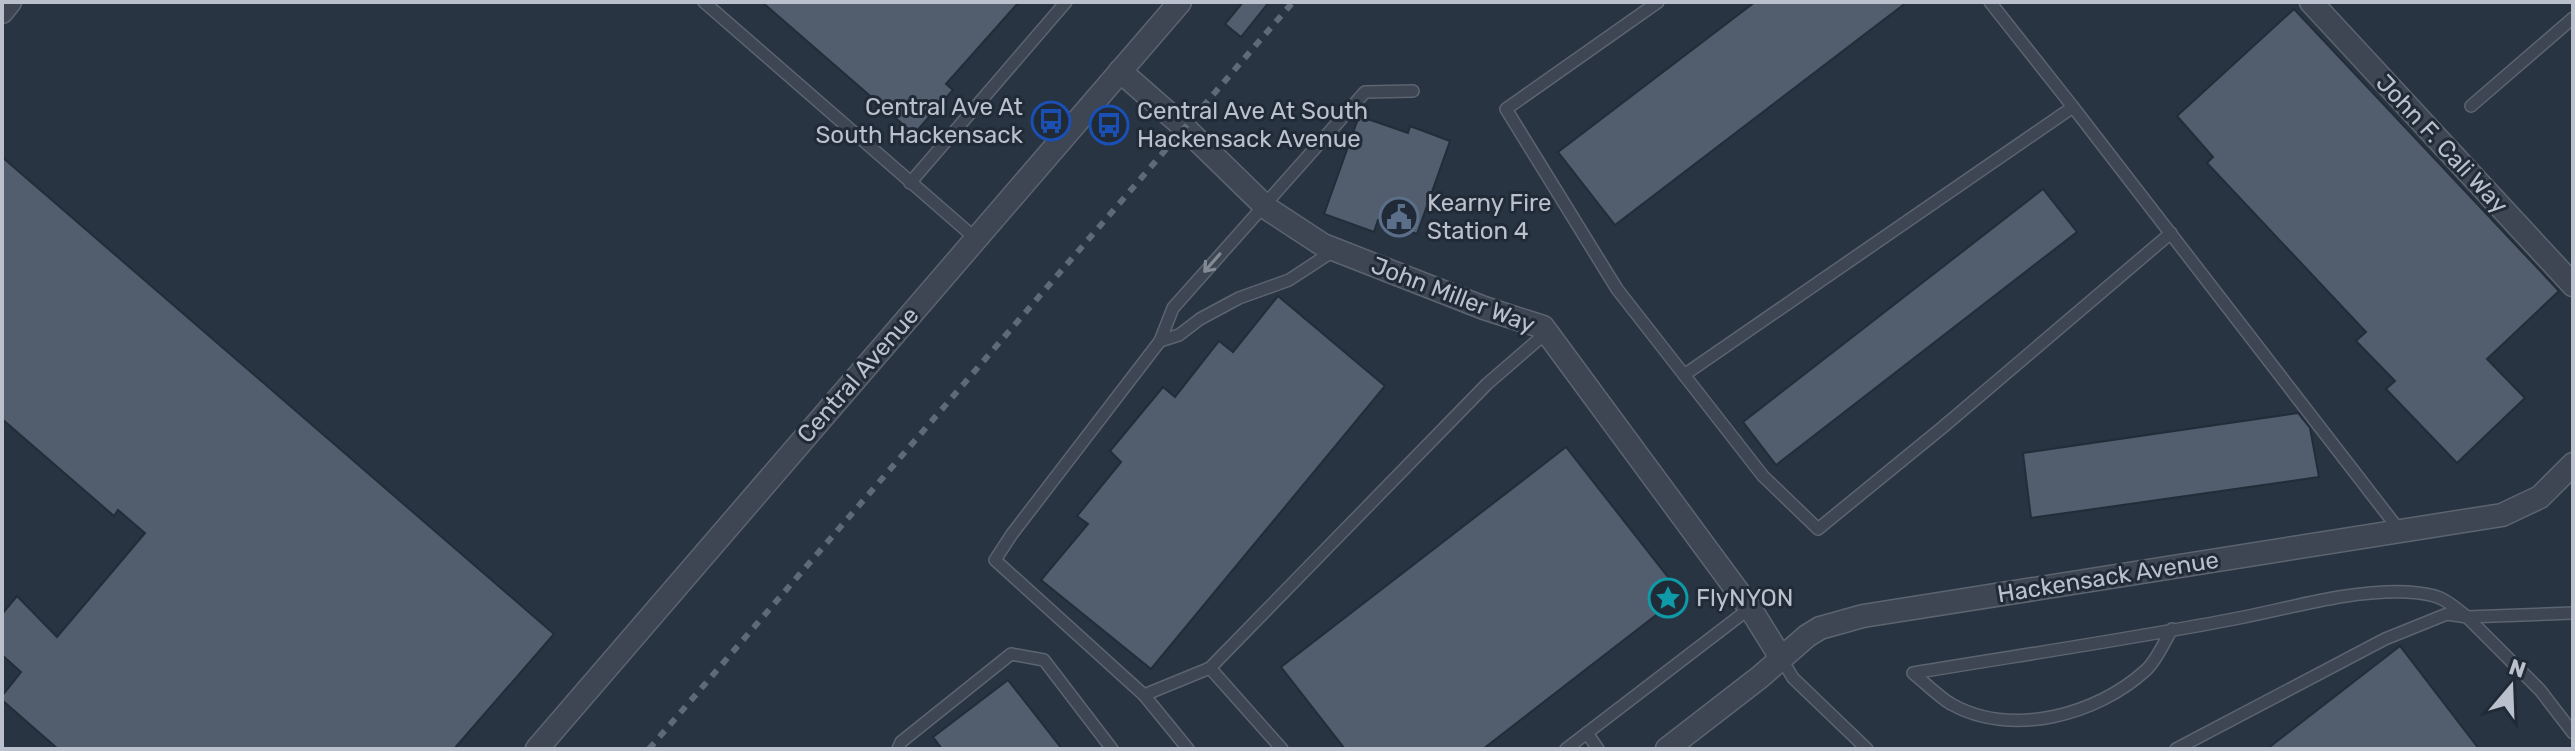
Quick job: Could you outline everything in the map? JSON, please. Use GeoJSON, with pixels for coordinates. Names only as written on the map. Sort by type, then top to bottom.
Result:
{"type":"FeatureCollection","features":[{"type":"Feature","properties":{"kind":"street"},"geometry":{"type":"LineString","coordinates":[[2,12],[10,2]]}},
{"type":"Feature","properties":{"kind":"street","name":"Central Avenue"},"geometry":{"type":"LineString","coordinates":[[537,749],[1180,2]]}},
{"type":"Feature","properties":{"kind":"street","name":"John F. Cali Way"},"geometry":{"type":"LineString","coordinates":[[2311,2],[2573,284]]}},
{"type":"Feature","properties":{"kind":"street","name":"John Miller Way"},"geometry":{"type":"LineString","coordinates":[[1120,71],[1185,128],[1263,204],[1323,245],[1484,308],[1543,327],[1750,608],[1781,658]]}},
{"type":"Feature","properties":{"kind":"street","name":"Hackensack Avenue"},"geometry":{"type":"LineString","coordinates":[[1667,749],[1820,628],[1863,616],[2502,515],[2540,497],[2573,464]]}},
{"type":"Feature","properties":{"kind":"lane"},"geometry":{"type":"LineString","coordinates":[[704,2],[975,238]]}},
{"type":"Feature","properties":{"kind":"lane"},"geometry":{"type":"LineString","coordinates":[[910,183],[1066,2]]}},
{"type":"Feature","properties":{"kind":"lane"},"geometry":{"type":"LineString","coordinates":[[1658,2],[1506,109],[1617,289],[1763,476],[1818,529],[2171,233]]}},
{"type":"Feature","properties":{"kind":"lane"},"geometry":{"type":"LineString","coordinates":[[1990,2],[2400,531]]}},
{"type":"Feature","properties":{"kind":"lane"},"geometry":{"type":"LineString","coordinates":[[2471,106],[2573,18]]}},
{"type":"Feature","properties":{"kind":"lane"},"geometry":{"type":"LineString","coordinates":[[1188,749],[1144,695],[995,560],[1160,341],[1173,308],[1263,204],[1365,92],[1413,91]]}},
{"type":"Feature","properties":{"kind":"lane"},"geometry":{"type":"LineString","coordinates":[[1684,375],[2073,107]]}},
{"type":"Feature","properties":{"kind":"lane"},"geometry":{"type":"LineString","coordinates":[[1160,341],[1179,335],[1200,319],[1239,298],[1289,280],[1335,250]]}},
{"type":"Feature","properties":{"kind":"lane"},"geometry":{"type":"LineString","coordinates":[[1144,695],[1210,668],[1487,384],[1547,332]]}},
{"type":"Feature","properties":{"kind":"lane"},"geometry":{"type":"LineString","coordinates":[[2172,629],[2148,669],[2116,692],[2084,707],[2049,718],[2016,721],[1974,713],[1951,704],[1913,673],[2172,629],[2238,618],[2344,595],[2408,592],[2442,597],[2467,617],[2540,690],[2573,733]]}},
{"type":"Feature","properties":{"kind":"lane"},"geometry":{"type":"LineString","coordinates":[[1566,749],[1750,608]]}},
{"type":"Feature","properties":{"kind":"lane"},"geometry":{"type":"LineString","coordinates":[[2176,749],[2385,639],[2447,614],[2467,617],[2573,613]]}},
{"type":"Feature","properties":{"kind":"lane"},"geometry":{"type":"LineString","coordinates":[[898,749],[901,742],[1011,654],[1044,660],[1112,749]]}},
{"type":"Feature","properties":{"kind":"lane"},"geometry":{"type":"LineString","coordinates":[[1781,658],[1793,678],[1867,749]]}},
{"type":"Feature","properties":{"kind":"lane"},"geometry":{"type":"LineString","coordinates":[[1210,668],[1282,749]]}},
{"type":"Feature","properties":{"kind":"lane"},"geometry":{"type":"LineString","coordinates":[[1587,733],[1598,749]]}},
{"type":"Feature","properties":{"kind":"building"},"geometry":{"type":"Polygon","coordinates":[[[762,2],[1019,2],[946,84],[953,90],[914,134],[762,2]]]}},
{"type":"Feature","properties":{"kind":"building"},"geometry":{"type":"Polygon","coordinates":[[[1243,2],[1269,2],[1241,37],[1225,24],[1243,2]]]}},
{"type":"Feature","properties":{"kind":"building"},"geometry":{"type":"Polygon","coordinates":[[[1755,2],[1907,2],[1615,225],[1558,152],[1755,2]]]}},
{"type":"Feature","properties":{"kind":"building"},"geometry":{"type":"Polygon","coordinates":[[[2294,9],[2559,291],[2487,359],[2525,398],[2457,463],[2386,389],[2395,381],[2356,341],[2366,332],[2207,163],[2213,157],[2177,116],[2294,9]]]}},
{"type":"Feature","properties":{"kind":"building"},"geometry":{"type":"Polygon","coordinates":[[[1359,116],[1408,133],[1410,126],[1450,141],[1417,234],[1378,220],[1374,232],[1324,214],[1359,116]]]}},
{"type":"Feature","properties":{"kind":"building"},"geometry":{"type":"Polygon","coordinates":[[[2,157],[554,634],[454,749],[58,749],[2,700],[21,672],[2,655],[2,614],[17,596],[57,637],[145,533],[118,510],[114,516],[2,419],[2,157]]]}},
{"type":"Feature","properties":{"kind":"building"},"geometry":{"type":"Polygon","coordinates":[[[2043,189],[2077,232],[1776,465],[1743,422],[2043,189]]]}},
{"type":"Feature","properties":{"kind":"building"},"geometry":{"type":"Polygon","coordinates":[[[1278,296],[1385,386],[1151,669],[1041,580],[1088,524],[1077,516],[1121,462],[1110,451],[1163,387],[1175,397],[1219,341],[1233,352],[1278,296]]]}},
{"type":"Feature","properties":{"kind":"building"},"geometry":{"type":"Polygon","coordinates":[[[2298,413],[2310,428],[2319,477],[2031,518],[2023,453],[2298,413]]]}},
{"type":"Feature","properties":{"kind":"building"},"geometry":{"type":"Polygon","coordinates":[[[1566,447],[1682,595],[1483,749],[1345,749],[1281,667],[1566,447]]]}},
{"type":"Feature","properties":{"kind":"building"},"geometry":{"type":"Polygon","coordinates":[[[2400,646],[2479,749],[2267,749],[2400,646]]]}},
{"type":"Feature","properties":{"kind":"building"},"geometry":{"type":"Polygon","coordinates":[[[1008,680],[1062,749],[942,749],[933,737],[1008,680]]]}},
{"type":"Feature","properties":{"kind":"railway"},"geometry":{"type":"LineString","coordinates":[[649,749],[1293,2]]}},
{"type":"Feature","properties":{"kind":"place","name":"Central Ave At South Hackensack"},"geometry":{"type":"Point","coordinates":[1051,121]}},
{"type":"Feature","properties":{"kind":"place","name":"Central Ave At South Hackensack Avenue"},"geometry":{"type":"Point","coordinates":[1109,125]}},
{"type":"Feature","properties":{"kind":"place","name":"Kearny Fire Station 4"},"geometry":{"type":"Point","coordinates":[1399,217]}},
{"type":"Feature","properties":{"kind":"place","name":"FlyNYON"},"geometry":{"type":"Point","coordinates":[1668,598]}}]}
